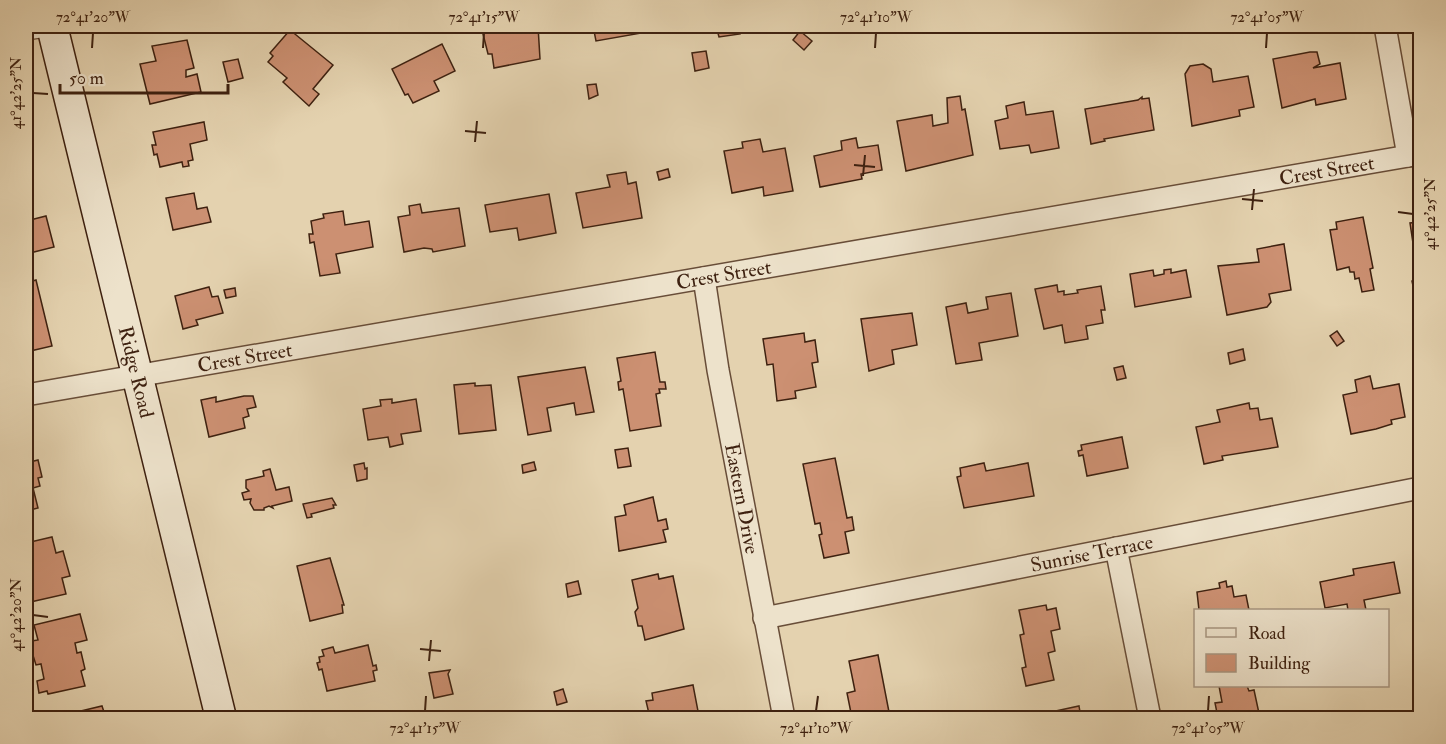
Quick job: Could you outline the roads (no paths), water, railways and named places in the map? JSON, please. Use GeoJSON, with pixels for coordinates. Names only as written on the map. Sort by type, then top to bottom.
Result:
{"type":"FeatureCollection","features":[{"type":"Feature","properties":{"kind":"street"},"geometry":{"type":"LineString","coordinates":[[26,29],[46,26]]}},
{"type":"Feature","properties":{"kind":"street","name":"Ridge Road"},"geometry":{"type":"LineString","coordinates":[[52,26],[221,718]]}},
{"type":"Feature","properties":{"kind":"street"},"geometry":{"type":"LineString","coordinates":[[1385,26],[1414,155]]}},
{"type":"Feature","properties":{"kind":"street","name":"Crest Street"},"geometry":{"type":"LineString","coordinates":[[26,395],[1414,155]]}},
{"type":"Feature","properties":{"kind":"street","name":"Eastern Drive"},"geometry":{"type":"LineString","coordinates":[[704,278],[718,370],[784,718]]}},
{"type":"Feature","properties":{"kind":"street","name":"Sunrise Terrace"},"geometry":{"type":"LineString","coordinates":[[764,618],[1420,488]]}},
{"type":"Feature","properties":{"kind":"street"},"geometry":{"type":"LineString","coordinates":[[1116,548],[1150,718]]}}]}
